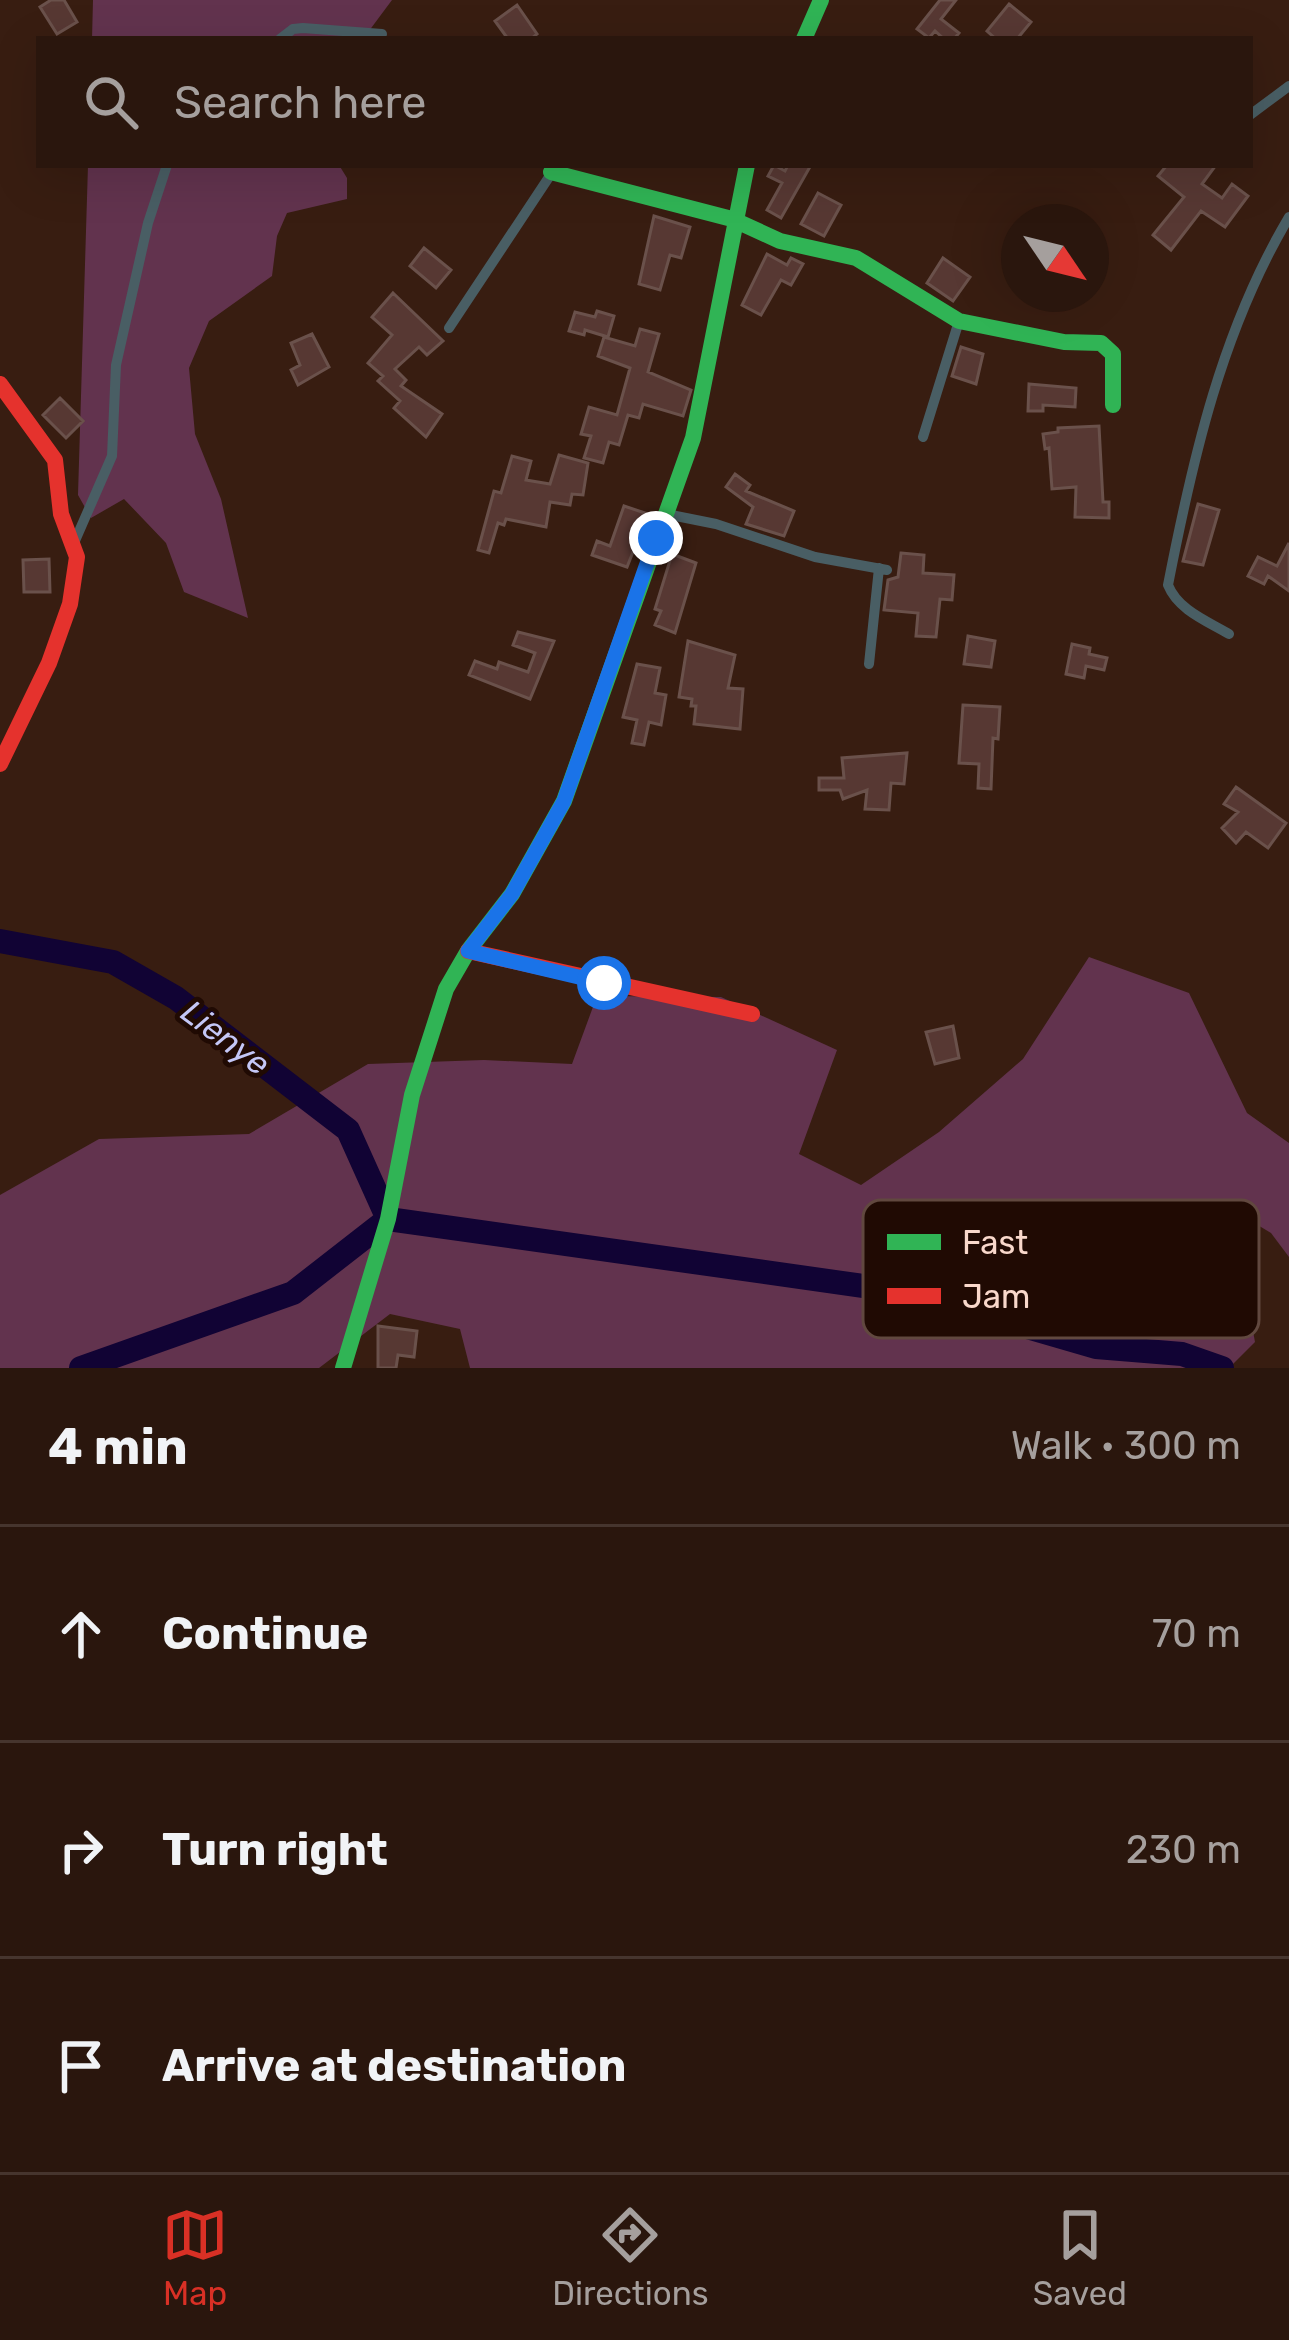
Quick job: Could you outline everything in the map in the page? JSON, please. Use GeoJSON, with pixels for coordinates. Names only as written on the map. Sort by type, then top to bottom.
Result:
{"type":"FeatureCollection","features":[{"type":"Feature","properties":{"kind":"street"},"geometry":{"type":"LineString","coordinates":[[805,36],[821,0]]}},
{"type":"Feature","properties":{"kind":"street"},"geometry":{"type":"LineString","coordinates":[[284,36],[303,28],[382,34]]}},
{"type":"Feature","properties":{"kind":"street"},"geometry":{"type":"LineString","coordinates":[[1253,113],[1289,86]]}},
{"type":"Feature","properties":{"kind":"street"},"geometry":{"type":"LineString","coordinates":[[74,543],[112,456],[121,343],[148,223],[166,168]]}},
{"type":"Feature","properties":{"kind":"street"},"geometry":{"type":"LineString","coordinates":[[343,1368],[388,1219],[412,1095],[446,989],[468,951],[512,894],[564,801],[666,514],[710,380],[732,219],[746,168]]}},
{"type":"Feature","properties":{"kind":"street"},"geometry":{"type":"LineString","coordinates":[[449,328],[554,169],[732,219],[780,241],[856,258],[959,321],[1001,332],[1108,346],[1113,353],[1113,405]]}},
{"type":"Feature","properties":{"kind":"street"},"geometry":{"type":"LineString","coordinates":[[1229,634],[1182,606],[1168,585],[1223,357],[1259,272],[1289,217]]}},
{"type":"Feature","properties":{"kind":"street"},"geometry":{"type":"LineString","coordinates":[[923,436],[959,321]]}},
{"type":"Feature","properties":{"kind":"street"},"geometry":{"type":"LineString","coordinates":[[0,384],[56,460],[61,514],[74,543],[76,574],[38,688],[0,764]]}},
{"type":"Feature","properties":{"kind":"street"},"geometry":{"type":"LineString","coordinates":[[666,514],[716,524],[815,557],[883,569],[869,664]]}},
{"type":"Feature","properties":{"kind":"street"},"geometry":{"type":"LineString","coordinates":[[468,951],[752,1014]]}},
{"type":"Feature","properties":{"kind":"shaded area"},"geometry":{"type":"Polygon","coordinates":[[[93,0],[392,0],[365,36],[92,36],[93,0]]]}},
{"type":"Feature","properties":{"kind":"shaded area"},"geometry":{"type":"Polygon","coordinates":[[[88,168],[341,168],[347,178],[347,199],[287,213],[277,236],[272,276],[209,321],[189,368],[195,434],[221,499],[248,618],[184,592],[166,543],[124,499],[91,518],[78,495],[88,168]]]}},
{"type":"Feature","properties":{"kind":"shaded area"},"geometry":{"type":"Polygon","coordinates":[[[1089,957],[1189,993],[1247,1113],[1289,1143],[1289,1257],[1271,1233],[1259,1226],[1259,1200],[863,1200],[863,1338],[1254,1338],[1229,1368],[470,1368],[460,1329],[390,1314],[319,1368],[0,1368],[0,1195],[99,1139],[249,1134],[368,1064],[484,1060],[572,1064],[597,996],[721,997],[837,1050],[799,1154],[861,1185],[939,1132],[1023,1059],[1089,957]]]}},
{"type":"Feature","properties":{"kind":"building"},"geometry":{"type":"Polygon","coordinates":[[[51,0],[64,0],[77,22],[57,34],[40,7],[51,0]]]}},
{"type":"Feature","properties":{"kind":"building"},"geometry":{"type":"Polygon","coordinates":[[[940,0],[956,0],[941,19],[959,33],[956,36],[935,31],[926,36],[917,29],[940,0]]]}},
{"type":"Feature","properties":{"kind":"building"},"geometry":{"type":"Polygon","coordinates":[[[1009,4],[1031,22],[1019,36],[993,36],[987,31],[1009,4]]]}},
{"type":"Feature","properties":{"kind":"building"},"geometry":{"type":"Polygon","coordinates":[[[517,5],[537,34],[506,36],[495,21],[517,5]]]}},
{"type":"Feature","properties":{"kind":"building"},"geometry":{"type":"Polygon","coordinates":[[[772,168],[809,168],[781,218],[767,210],[782,183],[768,176],[772,168]]]}},
{"type":"Feature","properties":{"kind":"building"},"geometry":{"type":"Polygon","coordinates":[[[1165,168],[1214,168],[1202,184],[1222,198],[1232,184],[1248,196],[1225,227],[1201,211],[1171,250],[1153,235],[1184,197],[1158,176],[1165,168]]]}},
{"type":"Feature","properties":{"kind":"building"},"geometry":{"type":"Polygon","coordinates":[[[818,193],[841,205],[824,236],[801,224],[818,193]]]}},
{"type":"Feature","properties":{"kind":"building"},"geometry":{"type":"Polygon","coordinates":[[[654,216],[690,227],[681,258],[670,255],[660,290],[639,284],[654,216]]]}},
{"type":"Feature","properties":{"kind":"building"},"geometry":{"type":"Polygon","coordinates":[[[424,248],[451,270],[436,288],[410,266],[424,248]]]}},
{"type":"Feature","properties":{"kind":"building"},"geometry":{"type":"Polygon","coordinates":[[[767,254],[787,265],[791,258],[803,264],[791,285],[781,280],[761,315],[742,305],[767,254]]]}},
{"type":"Feature","properties":{"kind":"building"},"geometry":{"type":"Polygon","coordinates":[[[943,258],[970,277],[953,301],[927,283],[943,258]]]}},
{"type":"Feature","properties":{"kind":"building"},"geometry":{"type":"Polygon","coordinates":[[[393,293],[443,341],[427,355],[419,347],[395,369],[406,380],[401,386],[442,414],[426,437],[394,408],[400,401],[378,381],[383,376],[368,363],[392,335],[372,317],[393,293]]]}},
{"type":"Feature","properties":{"kind":"building"},"geometry":{"type":"Polygon","coordinates":[[[597,311],[614,316],[608,337],[569,331],[575,312],[595,317],[597,311]]]}},
{"type":"Feature","properties":{"kind":"building"},"geometry":{"type":"Polygon","coordinates":[[[640,329],[659,334],[648,372],[691,390],[683,416],[643,404],[639,418],[628,415],[619,445],[609,442],[603,463],[584,458],[591,436],[581,434],[589,407],[617,415],[630,368],[598,356],[604,337],[635,346],[640,329]]]}},
{"type":"Feature","properties":{"kind":"building"},"geometry":{"type":"Polygon","coordinates":[[[312,334],[329,367],[298,385],[291,370],[300,365],[291,343],[312,334]]]}},
{"type":"Feature","properties":{"kind":"building"},"geometry":{"type":"Polygon","coordinates":[[[961,347],[983,354],[976,384],[952,376],[961,347]]]}},
{"type":"Feature","properties":{"kind":"building"},"geometry":{"type":"Polygon","coordinates":[[[1029,384],[1076,388],[1075,407],[1043,405],[1043,411],[1028,411],[1029,384]]]}},
{"type":"Feature","properties":{"kind":"building"},"geometry":{"type":"Polygon","coordinates":[[[60,398],[83,421],[66,438],[43,415],[60,398]]]}},
{"type":"Feature","properties":{"kind":"building"},"geometry":{"type":"Polygon","coordinates":[[[1099,426],[1103,502],[1109,502],[1109,518],[1075,517],[1076,487],[1052,489],[1049,448],[1045,449],[1043,434],[1058,432],[1058,428],[1099,426]]]}},
{"type":"Feature","properties":{"kind":"building"},"geometry":{"type":"Polygon","coordinates":[[[559,455],[588,463],[583,495],[572,494],[570,505],[550,502],[546,527],[506,519],[504,525],[498,523],[489,553],[478,550],[494,491],[501,493],[512,456],[531,461],[526,480],[550,484],[559,455]]]}},
{"type":"Feature","properties":{"kind":"building"},"geometry":{"type":"Polygon","coordinates":[[[735,474],[750,485],[746,491],[794,511],[784,536],[746,524],[753,507],[726,487],[735,474]]]}},
{"type":"Feature","properties":{"kind":"building"},"geometry":{"type":"Polygon","coordinates":[[[1198,504],[1219,510],[1203,565],[1183,561],[1198,504]]]}},
{"type":"Feature","properties":{"kind":"building"},"geometry":{"type":"Polygon","coordinates":[[[624,506],[648,514],[627,567],[592,555],[597,541],[610,546],[624,506]]]}},
{"type":"Feature","properties":{"kind":"building"},"geometry":{"type":"Polygon","coordinates":[[[1289,543],[1289,591],[1268,576],[1264,584],[1248,576],[1258,557],[1277,566],[1289,543]]]}},
{"type":"Feature","properties":{"kind":"building"},"geometry":{"type":"Polygon","coordinates":[[[901,553],[924,555],[923,573],[954,575],[952,600],[940,599],[936,637],[916,636],[918,613],[884,610],[888,580],[898,577],[901,553]]]}},
{"type":"Feature","properties":{"kind":"building"},"geometry":{"type":"Polygon","coordinates":[[[672,554],[696,563],[675,633],[655,625],[661,611],[655,609],[672,554]]]}},
{"type":"Feature","properties":{"kind":"building"},"geometry":{"type":"Polygon","coordinates":[[[49,559],[50,592],[24,592],[23,560],[49,559]]]}},
{"type":"Feature","properties":{"kind":"building"},"geometry":{"type":"Polygon","coordinates":[[[518,632],[554,641],[530,699],[469,675],[475,661],[497,669],[499,662],[528,672],[535,653],[513,645],[518,632]]]}},
{"type":"Feature","properties":{"kind":"building"},"geometry":{"type":"Polygon","coordinates":[[[968,636],[995,641],[991,667],[964,664],[968,636]]]}},
{"type":"Feature","properties":{"kind":"building"},"geometry":{"type":"Polygon","coordinates":[[[688,641],[735,655],[728,688],[743,689],[740,729],[694,724],[696,706],[691,706],[692,699],[679,697],[688,641]]]}},
{"type":"Feature","properties":{"kind":"building"},"geometry":{"type":"Polygon","coordinates":[[[1072,644],[1107,658],[1104,670],[1086,666],[1084,678],[1066,674],[1072,644]]]}},
{"type":"Feature","properties":{"kind":"building"},"geometry":{"type":"Polygon","coordinates":[[[637,664],[660,668],[655,693],[666,695],[661,725],[649,722],[644,745],[632,743],[637,720],[623,717],[637,664]]]}},
{"type":"Feature","properties":{"kind":"building"},"geometry":{"type":"Polygon","coordinates":[[[963,705],[1000,707],[991,789],[978,788],[979,764],[959,763],[963,705]]]}},
{"type":"Feature","properties":{"kind":"building"},"geometry":{"type":"Polygon","coordinates":[[[907,753],[904,784],[891,783],[889,810],[865,809],[867,790],[843,799],[840,790],[819,790],[819,778],[844,778],[842,758],[907,753]]]}},
{"type":"Feature","properties":{"kind":"building"},"geometry":{"type":"Polygon","coordinates":[[[1236,787],[1286,823],[1268,848],[1246,832],[1236,843],[1222,828],[1238,812],[1224,804],[1236,787]]]}},
{"type":"Feature","properties":{"kind":"building"},"geometry":{"type":"Polygon","coordinates":[[[953,1026],[959,1058],[935,1064],[926,1032],[953,1026]]]}},
{"type":"Feature","properties":{"kind":"building"},"geometry":{"type":"Polygon","coordinates":[[[378,1326],[417,1331],[414,1357],[398,1355],[396,1368],[378,1368],[378,1326]]]}},
{"type":"Feature","properties":{"kind":"waterway","name":"Lienye"},"geometry":{"type":"LineString","coordinates":[[0,941],[113,962],[176,998],[348,1130],[388,1219]]}},
{"type":"Feature","properties":{"kind":"waterway"},"geometry":{"type":"LineString","coordinates":[[81,1368],[293,1293],[388,1219],[863,1286]]}},
{"type":"Feature","properties":{"kind":"waterway"},"geometry":{"type":"LineString","coordinates":[[1065,1338],[1096,1347],[1182,1354],[1222,1368]]}},
{"type":"Feature","properties":{"kind":"traffic: fast"},"geometry":{"type":"LineString","coordinates":[[805,36],[821,0]]}},
{"type":"Feature","properties":{"kind":"traffic: fast"},"geometry":{"type":"LineString","coordinates":[[343,1368],[388,1219],[412,1095],[446,989],[468,951],[512,894],[564,801],[693,438],[746,168]]}},
{"type":"Feature","properties":{"kind":"traffic: fast"},"geometry":{"type":"LineString","coordinates":[[551,172],[732,219],[780,241],[856,258],[959,321],[1064,342],[1101,343],[1113,354],[1113,405]]}},
{"type":"Feature","properties":{"kind":"traffic: jam"},"geometry":{"type":"LineString","coordinates":[[0,384],[55,460],[61,514],[77,557],[70,604],[49,663],[0,764]]}},
{"type":"Feature","properties":{"kind":"traffic: jam"},"geometry":{"type":"LineString","coordinates":[[468,951],[752,1014]]}},
{"type":"Feature","properties":{"kind":"route"},"geometry":{"type":"LineString","coordinates":[[604,983],[468,951],[512,894],[564,801],[656,538]]}}]}
